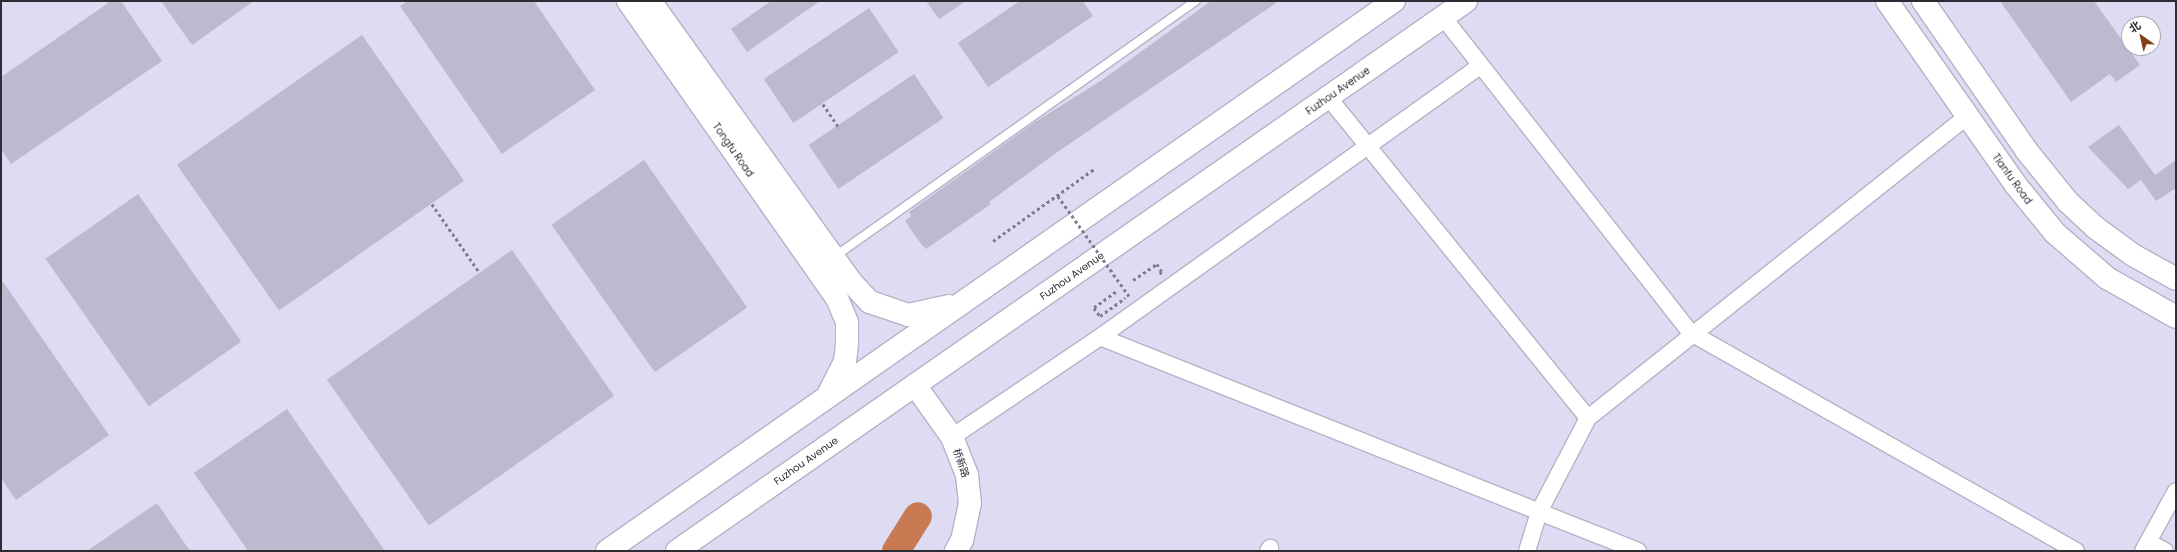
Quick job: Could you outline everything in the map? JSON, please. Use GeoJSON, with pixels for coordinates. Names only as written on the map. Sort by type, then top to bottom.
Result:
{"type":"FeatureCollection","features":[{"type":"Feature","properties":{"kind":"main road","name":"Tongfu Road"},"geometry":{"type":"LineString","coordinates":[[628,1],[845,291]]}},
{"type":"Feature","properties":{"kind":"main road","name":"Tongfu Road"},"geometry":{"type":"LineString","coordinates":[[650,1],[834,257],[845,291]]}},
{"type":"Feature","properties":{"kind":"main road"},"geometry":{"type":"LineString","coordinates":[[607,551],[1394,1]]}},
{"type":"Feature","properties":{"kind":"main road","name":"Fuzhou Avenue"},"geometry":{"type":"LineString","coordinates":[[677,551],[1466,1]]}},
{"type":"Feature","properties":{"kind":"main road","name":"Tianfu Road"},"geometry":{"type":"LineString","coordinates":[[1886,1],[2029,202],[2055,233],[2107,278],[2176,317]]}},
{"type":"Feature","properties":{"kind":"main road"},"geometry":{"type":"LineString","coordinates":[[1923,1],[2026,150],[2068,202],[2096,228],[2133,255],[2176,279]]}},
{"type":"Feature","properties":{"kind":"main road"},"geometry":{"type":"LineString","coordinates":[[827,396],[845,362],[847,322],[845,291],[870,302],[908,315],[960,303]]}},
{"type":"Feature","properties":{"kind":"main road","name":"桥新路"},"geometry":{"type":"LineString","coordinates":[[915,385],[952,437],[967,475],[970,504],[962,540],[956,551]]}},
{"type":"Feature","properties":{"kind":"street"},"geometry":{"type":"LineString","coordinates":[[1443,17],[1691,333],[2076,551]]}},
{"type":"Feature","properties":{"kind":"street"},"geometry":{"type":"LineString","coordinates":[[952,437],[1100,337],[1480,66]]}},
{"type":"Feature","properties":{"kind":"street"},"geometry":{"type":"LineString","coordinates":[[1328,97],[1366,147],[1588,418]]}},
{"type":"Feature","properties":{"kind":"street"},"geometry":{"type":"LineString","coordinates":[[1527,551],[1539,512],[1588,418],[1691,333],[1967,116]]}},
{"type":"Feature","properties":{"kind":"street"},"geometry":{"type":"LineString","coordinates":[[1100,337],[1638,551]]}},
{"type":"Feature","properties":{"kind":"street"},"geometry":{"type":"LineString","coordinates":[[2165,551],[2145,546],[2176,491]]}},
{"type":"Feature","properties":{"kind":"lane"},"geometry":{"type":"LineString","coordinates":[[834,257],[1196,1]]}},
{"type":"Feature","properties":{"kind":"path"},"geometry":{"type":"LineString","coordinates":[[823,104],[838,126]]}},
{"type":"Feature","properties":{"kind":"path"},"geometry":{"type":"LineString","coordinates":[[993,241],[1094,169]]}},
{"type":"Feature","properties":{"kind":"path"},"geometry":{"type":"LineString","coordinates":[[1058,196],[1129,296]]}},
{"type":"Feature","properties":{"kind":"path"},"geometry":{"type":"LineString","coordinates":[[432,204],[480,273]]}},
{"type":"Feature","properties":{"kind":"path"},"geometry":{"type":"LineString","coordinates":[[1133,280],[1157,264],[1162,272],[1157,276]]}},
{"type":"Feature","properties":{"kind":"path"},"geometry":{"type":"LineString","coordinates":[[1116,292],[1094,308],[1100,316],[1134,292]]}},
{"type":"Feature","properties":{"kind":"building"},"geometry":{"type":"Polygon","coordinates":[[[111,1],[121,1],[162,61],[11,164],[1,149],[1,77],[111,1]]]}},
{"type":"Feature","properties":{"kind":"building"},"geometry":{"type":"Polygon","coordinates":[[[161,1],[254,1],[192,45],[161,1]]]}},
{"type":"Feature","properties":{"kind":"building"},"geometry":{"type":"Polygon","coordinates":[[[408,1],[534,1],[595,90],[502,154],[400,6],[408,1]]]}},
{"type":"Feature","properties":{"kind":"building"},"geometry":{"type":"Polygon","coordinates":[[[771,1],[820,1],[747,52],[731,29],[771,1]]]}},
{"type":"Feature","properties":{"kind":"building"},"geometry":{"type":"Polygon","coordinates":[[[926,1],[966,1],[939,19],[926,1]]]}},
{"type":"Feature","properties":{"kind":"building"},"geometry":{"type":"Polygon","coordinates":[[[1020,1],[1083,1],[1093,16],[988,87],[958,43],[1020,1]]]}},
{"type":"Feature","properties":{"kind":"building"},"geometry":{"type":"Polygon","coordinates":[[[1211,1],[1279,1],[1056,153],[989,202],[991,204],[926,249],[921,244],[905,221],[911,216],[909,212],[1035,122],[1102,80],[1211,1]]]}},
{"type":"Feature","properties":{"kind":"building"},"geometry":{"type":"Polygon","coordinates":[[[2000,1],[2094,1],[2121,39],[2121,56],[2134,56],[2140,65],[2116,82],[2110,74],[2071,102],[2000,1]]]}},
{"type":"Feature","properties":{"kind":"building"},"geometry":{"type":"Polygon","coordinates":[[[869,8],[899,52],[793,123],[764,79],[869,8]]]}},
{"type":"Feature","properties":{"kind":"building"},"geometry":{"type":"Polygon","coordinates":[[[362,35],[464,181],[279,310],[177,165],[362,35]]]}},
{"type":"Feature","properties":{"kind":"building"},"geometry":{"type":"Polygon","coordinates":[[[914,74],[944,118],[838,189],[809,145],[914,74]]]}},
{"type":"Feature","properties":{"kind":"building"},"geometry":{"type":"Polygon","coordinates":[[[2119,125],[2155,175],[2176,160],[2176,188],[2156,201],[2141,180],[2128,189],[2088,147],[2119,125]]]}},
{"type":"Feature","properties":{"kind":"building"},"geometry":{"type":"Polygon","coordinates":[[[644,160],[747,307],[655,372],[551,225],[644,160]]]}},
{"type":"Feature","properties":{"kind":"building"},"geometry":{"type":"Polygon","coordinates":[[[138,194],[241,341],[149,406],[45,259],[138,194]]]}},
{"type":"Feature","properties":{"kind":"building"},"geometry":{"type":"Polygon","coordinates":[[[512,250],[614,396],[429,525],[327,380],[512,250]]]}},
{"type":"Feature","properties":{"kind":"building"},"geometry":{"type":"Polygon","coordinates":[[[1,279],[109,435],[16,500],[1,478],[1,279]]]}},
{"type":"Feature","properties":{"kind":"building"},"geometry":{"type":"Polygon","coordinates":[[[287,409],[385,551],[248,551],[194,473],[287,409]]]}},
{"type":"Feature","properties":{"kind":"building"},"geometry":{"type":"Polygon","coordinates":[[[157,503],[190,551],[87,551],[157,503]]]}},
{"type":"Feature","properties":{"kind":"waterway"},"geometry":{"type":"LineString","coordinates":[[896,551],[918,516]]}}]}
